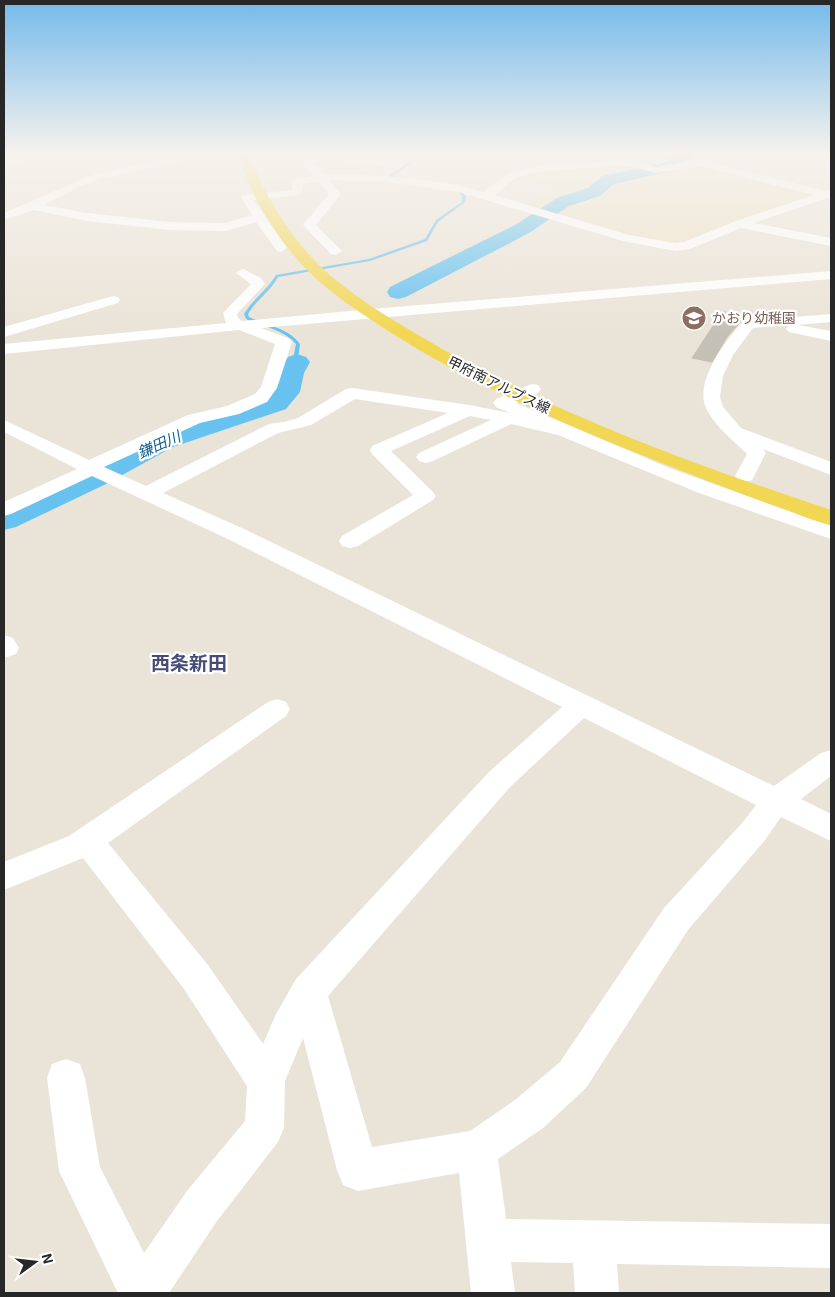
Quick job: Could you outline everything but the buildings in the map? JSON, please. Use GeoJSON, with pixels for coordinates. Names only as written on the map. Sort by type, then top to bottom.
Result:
{"type":"FeatureCollection","features":[{"type":"Feature","properties":{"kind":"main road","name":"甲府南アルプス線"},"geometry":{"type":"LineString","coordinates":[[277,213],[277,225],[313,267],[333,285],[371,313],[440,356],[639,437],[745,476],[831,504]]}},
{"type":"Feature","properties":{"kind":"main road","name":"甲府南アルプス線"},"geometry":{"type":"LineString","coordinates":[[286,213],[297,235],[345,277],[393,312],[582,424],[753,492],[831,518]]}},
{"type":"Feature","properties":{"kind":"street"},"geometry":{"type":"LineString","coordinates":[[65,213],[87,217],[170,226],[226,227],[259,217]]}},
{"type":"Feature","properties":{"kind":"street"},"geometry":{"type":"LineString","coordinates":[[256,213],[281,248]]}},
{"type":"Feature","properties":{"kind":"street"},"geometry":{"type":"LineString","coordinates":[[315,213],[306,221],[336,251]]}},
{"type":"Feature","properties":{"kind":"street"},"geometry":{"type":"LineString","coordinates":[[539,213],[627,238],[675,247],[686,246],[774,213]]}},
{"type":"Feature","properties":{"kind":"street"},"geometry":{"type":"LineString","coordinates":[[740,224],[831,242]]}},
{"type":"Feature","properties":{"kind":"street"},"geometry":{"type":"LineString","coordinates":[[4,510],[97,471],[194,419],[232,410],[261,398],[269,388],[284,342],[231,319],[230,314],[258,284],[243,273]]}},
{"type":"Feature","properties":{"kind":"street"},"geometry":{"type":"LineString","coordinates":[[4,349],[371,313],[831,275]]}},
{"type":"Feature","properties":{"kind":"street"},"geometry":{"type":"LineString","coordinates":[[4,332],[113,300]]}},
{"type":"Feature","properties":{"kind":"street"},"geometry":{"type":"LineString","coordinates":[[745,476],[757,453],[715,408],[712,395],[718,366],[749,324],[831,318]]}},
{"type":"Feature","properties":{"kind":"street"},"geometry":{"type":"LineString","coordinates":[[767,322],[780,327],[831,336]]}},
{"type":"Feature","properties":{"kind":"street"},"geometry":{"type":"LineString","coordinates":[[526,392],[502,403],[678,480],[831,533]]}},
{"type":"Feature","properties":{"kind":"street"},"geometry":{"type":"LineString","coordinates":[[148,493],[275,428],[285,429],[326,410],[352,393],[469,410],[560,430]]}},
{"type":"Feature","properties":{"kind":"street"},"geometry":{"type":"LineString","coordinates":[[350,541],[426,496],[379,450],[469,410]]}},
{"type":"Feature","properties":{"kind":"street"},"geometry":{"type":"LineString","coordinates":[[426,458],[507,418]]}},
{"type":"Feature","properties":{"kind":"street"},"geometry":{"type":"LineString","coordinates":[[4,425],[97,471],[245,538],[831,828]]}},
{"type":"Feature","properties":{"kind":"street"},"geometry":{"type":"LineString","coordinates":[[734,430],[831,469]]}},
{"type":"Feature","properties":{"kind":"street"},"geometry":{"type":"LineString","coordinates":[[4,644],[7,648],[4,649]]}},
{"type":"Feature","properties":{"kind":"street"},"geometry":{"type":"LineString","coordinates":[[66,1078],[80,1171],[142,1293],[202,1206],[264,1128],[266,1081],[289,1027],[309,991],[500,779],[582,704]]}},
{"type":"Feature","properties":{"kind":"street"},"geometry":{"type":"LineString","coordinates":[[4,876],[80,845],[276,709]]}},
{"type":"Feature","properties":{"kind":"street"},"geometry":{"type":"LineString","coordinates":[[309,991],[358,1170],[477,1150],[529,1114],[573,1075],[676,919],[754,831],[777,800],[831,761]]}},
{"type":"Feature","properties":{"kind":"street"},"geometry":{"type":"LineString","coordinates":[[87,840],[196,977],[266,1081]]}},
{"type":"Feature","properties":{"kind":"street"},"geometry":{"type":"LineString","coordinates":[[477,1150],[494,1293]]}},
{"type":"Feature","properties":{"kind":"street"},"geometry":{"type":"LineString","coordinates":[[487,1240],[831,1246]]}},
{"type":"Feature","properties":{"kind":"street"},"geometry":{"type":"LineString","coordinates":[[592,1242],[598,1293]]}},
{"type":"Feature","properties":{"kind":"shaded area"},"geometry":{"type":"Polygon","coordinates":[[[556,213],[766,213],[674,245],[636,237],[556,213]]]}},
{"type":"Feature","properties":{"kind":"waterway"},"geometry":{"type":"LineString","coordinates":[[291,379],[298,344],[288,334],[247,318],[246,314],[270,287],[277,276],[370,260],[426,240],[437,221],[449,213]]}},
{"type":"Feature","properties":{"kind":"waterway","name":"鎌田川"},"geometry":{"type":"LineString","coordinates":[[398,292],[483,250],[522,229],[547,213]]}},
{"type":"Feature","properties":{"kind":"waterway","name":"鎌田川"},"geometry":{"type":"LineString","coordinates":[[4,520],[95,477],[162,441],[276,403],[286,392],[291,373],[297,362]]}},
{"type":"Feature","properties":{"kind":"place","name":"かおり幼稚園"},"geometry":{"type":"Point","coordinates":[694,318]}},
{"type":"Feature","properties":{"kind":"district","name":"西条新田"},"geometry":{"type":"Point","coordinates":[189,663]}}]}
